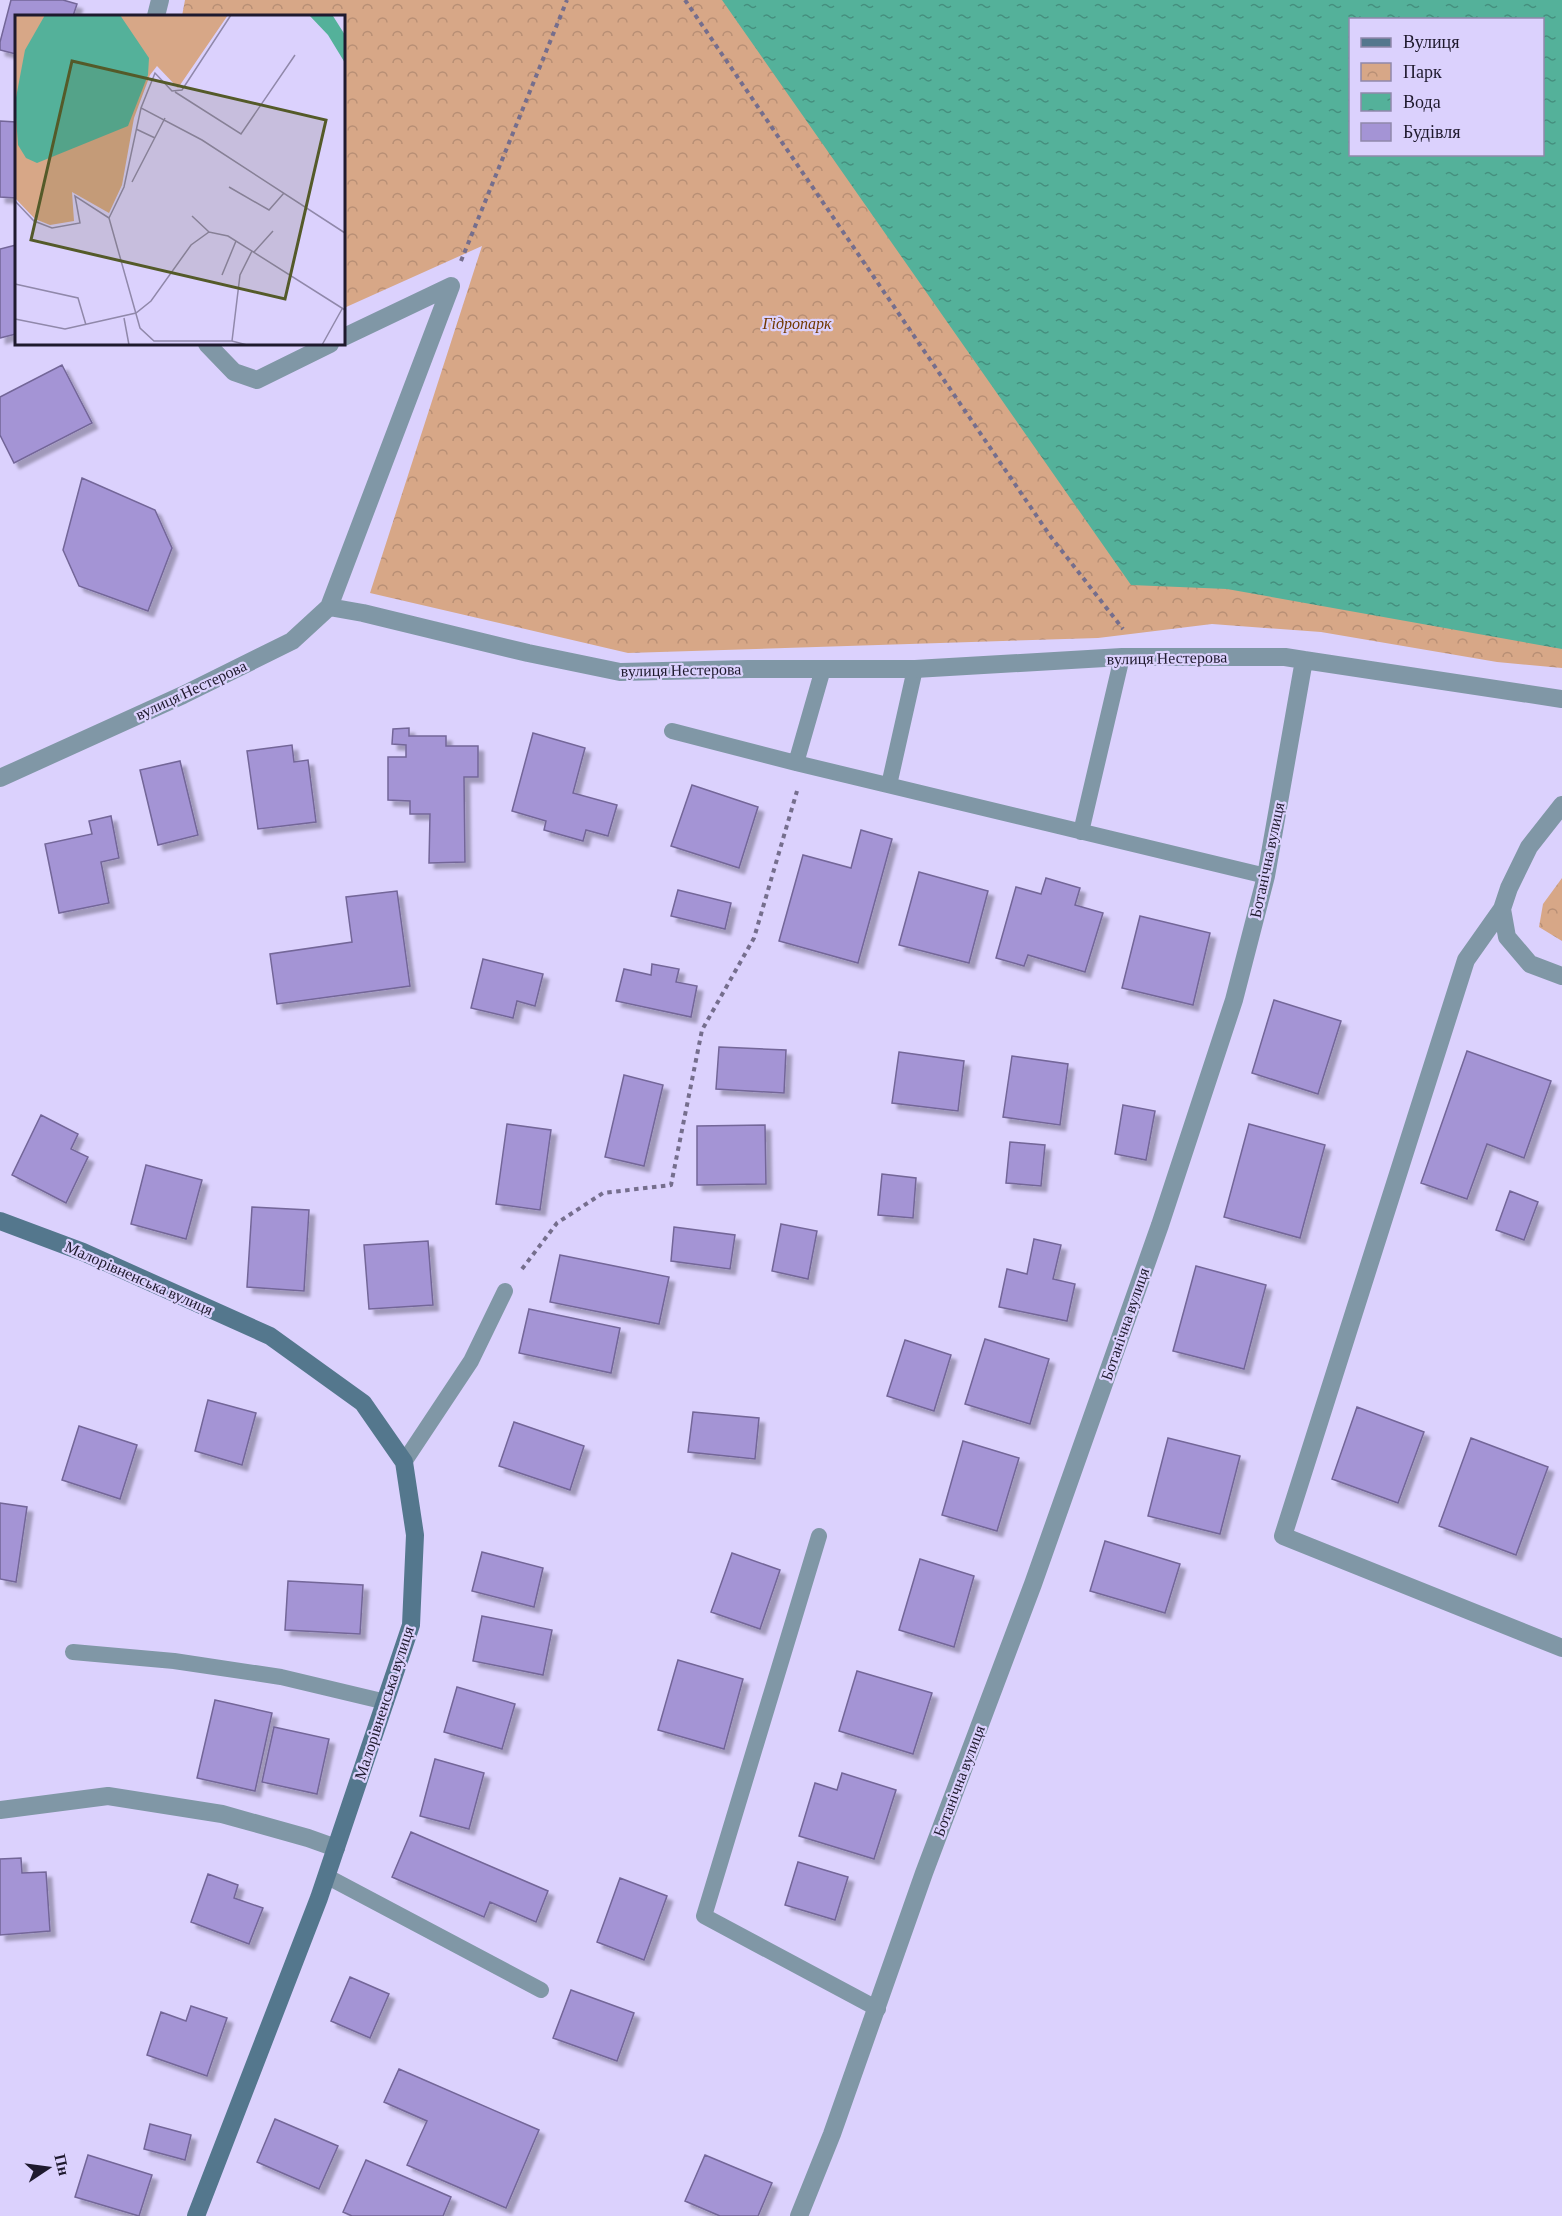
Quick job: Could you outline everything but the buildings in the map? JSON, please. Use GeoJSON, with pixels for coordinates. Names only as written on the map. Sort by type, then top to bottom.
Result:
{"type":"FeatureCollection","features":[{"type":"Feature","properties":{"kind":"street"},"geometry":{"type":"LineString","coordinates":[[156,15],[160,0]]}},
{"type":"Feature","properties":{"kind":"street"},"geometry":{"type":"LineString","coordinates":[[345,337],[451,286]]}},
{"type":"Feature","properties":{"kind":"street"},"geometry":{"type":"LineString","coordinates":[[330,608],[451,286]]}},
{"type":"Feature","properties":{"kind":"street"},"geometry":{"type":"LineString","coordinates":[[208,345],[234,372],[256,380],[328,345]]}},
{"type":"Feature","properties":{"kind":"street","name":"вулиця Нестерова"},"geometry":{"type":"LineString","coordinates":[[0,778],[183,695],[292,641],[330,608],[363,613],[528,653],[620,672],[915,669],[1122,657],[1286,657],[1304,660]]}},
{"type":"Feature","properties":{"kind":"street"},"geometry":{"type":"LineString","coordinates":[[1304,660],[1562,699]]}},
{"type":"Feature","properties":{"kind":"street","name":"Ботанічна вулиця"},"geometry":{"type":"LineString","coordinates":[[799,2216],[878,2009],[924,1872],[1033,1584],[1160,1225],[1234,1000],[1266,876],[1304,660]]}},
{"type":"Feature","properties":{"kind":"street"},"geometry":{"type":"LineString","coordinates":[[1562,805],[1529,847],[1509,888],[1502,909],[1466,960],[1283,1536],[1562,1648]]}},
{"type":"Feature","properties":{"kind":"street"},"geometry":{"type":"LineString","coordinates":[[1502,909],[1507,937],[1530,964],[1562,976]]}},
{"type":"Feature","properties":{"kind":"street","name":"Малорівненська вулиця"},"geometry":{"type":"LineString","coordinates":[[0,1221],[83,1252],[270,1336],[363,1403],[405,1462],[415,1535],[411,1625],[326,1876],[196,2216]]}},
{"type":"Feature","properties":{"kind":"street"},"geometry":{"type":"LineString","coordinates":[[0,1810],[108,1796],[222,1814],[336,1848]]}},
{"type":"Feature","properties":{"kind":"lane"},"geometry":{"type":"LineString","coordinates":[[1081,832],[1122,657]]}},
{"type":"Feature","properties":{"kind":"lane"},"geometry":{"type":"LineString","coordinates":[[800,764],[823,669]]}},
{"type":"Feature","properties":{"kind":"lane"},"geometry":{"type":"LineString","coordinates":[[888,785],[915,669]]}},
{"type":"Feature","properties":{"kind":"lane"},"geometry":{"type":"LineString","coordinates":[[672,730],[800,764],[1266,876]]}},
{"type":"Feature","properties":{"kind":"lane"},"geometry":{"type":"LineString","coordinates":[[405,1462],[471,1361],[505,1291]]}},
{"type":"Feature","properties":{"kind":"lane"},"geometry":{"type":"LineString","coordinates":[[819,1536],[705,1916],[878,2009]]}},
{"type":"Feature","properties":{"kind":"lane"},"geometry":{"type":"LineString","coordinates":[[73,1652],[174,1661],[281,1677],[386,1702]]}},
{"type":"Feature","properties":{"kind":"lane"},"geometry":{"type":"LineString","coordinates":[[326,1876],[541,1990]]}},
{"type":"Feature","properties":{"kind":"path"},"geometry":{"type":"LineString","coordinates":[[451,286],[567,0]]}},
{"type":"Feature","properties":{"kind":"path"},"geometry":{"type":"LineString","coordinates":[[685,0],[1051,537],[1145,658]]}},
{"type":"Feature","properties":{"kind":"path"},"geometry":{"type":"LineString","coordinates":[[505,1291],[557,1223],[603,1193],[671,1185],[702,1030],[754,938],[800,764]]}},
{"type":"Feature","properties":{"kind":"green space","name":"Гідропарк"},"geometry":{"type":"Polygon","coordinates":[[[185,0],[1562,0],[1562,668],[1497,662],[1321,632],[1212,624],[1098,638],[628,653],[370,593],[482,246],[345,308],[345,15],[182,15],[185,0]]]}},
{"type":"Feature","properties":{"kind":"green space"},"geometry":{"type":"Polygon","coordinates":[[[1562,878],[1562,941],[1539,927],[1543,904],[1562,878]]]}},
{"type":"Feature","properties":{"kind":"water"},"geometry":{"type":"Polygon","coordinates":[[[722,0],[1562,0],[1562,649],[1227,589],[1131,585],[722,0]]]}}]}
